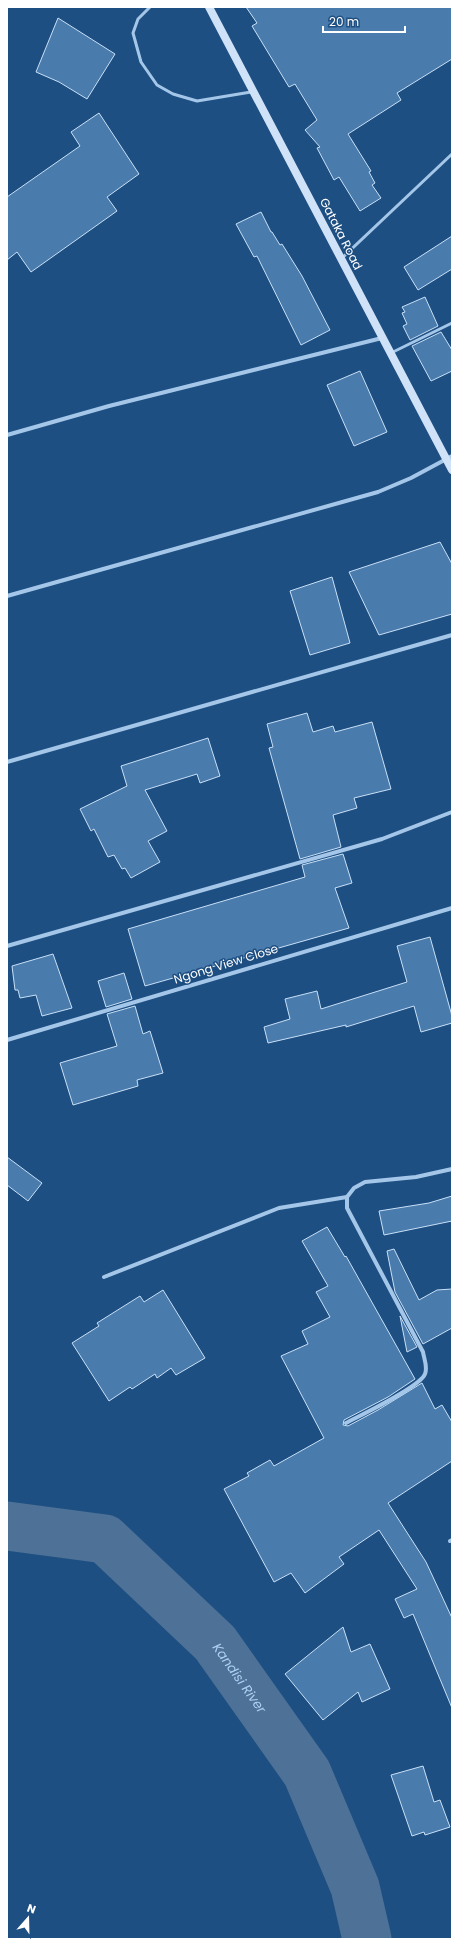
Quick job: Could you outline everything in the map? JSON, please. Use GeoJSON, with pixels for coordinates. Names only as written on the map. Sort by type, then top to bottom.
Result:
{"type":"FeatureCollection","features":[{"type":"Feature","properties":{"kind":"street","name":"Gataka Road"},"geometry":{"type":"LineString","coordinates":[[209,7],[382,338],[449,458],[452,470]]}},
{"type":"Feature","properties":{"kind":"street"},"geometry":{"type":"LineString","coordinates":[[7,435],[109,406],[382,338]]}},
{"type":"Feature","properties":{"kind":"street"},"geometry":{"type":"LineString","coordinates":[[7,596],[378,492],[449,458]]}},
{"type":"Feature","properties":{"kind":"street"},"geometry":{"type":"LineString","coordinates":[[7,762],[452,635]]}},
{"type":"Feature","properties":{"kind":"street"},"geometry":{"type":"LineString","coordinates":[[7,946],[382,839],[452,812]]}},
{"type":"Feature","properties":{"kind":"street","name":"Ngong View Close"},"geometry":{"type":"LineString","coordinates":[[7,1040],[452,908]]}},
{"type":"Feature","properties":{"kind":"street"},"geometry":{"type":"LineString","coordinates":[[346,1423],[412,1387],[425,1376],[427,1368],[423,1352],[346,1208],[347,1197],[354,1188],[365,1182],[416,1177],[452,1169]]}},
{"type":"Feature","properties":{"kind":"street"},"geometry":{"type":"LineString","coordinates":[[104,1277],[279,1208],[347,1197]]}},
{"type":"Feature","properties":{"kind":"lane"},"geometry":{"type":"LineString","coordinates":[[150,7],[138,19],[133,33],[141,62],[157,85],[173,94],[197,101],[253,91]]}},
{"type":"Feature","properties":{"kind":"lane"},"geometry":{"type":"LineString","coordinates":[[341,260],[452,154]]}},
{"type":"Feature","properties":{"kind":"lane"},"geometry":{"type":"LineString","coordinates":[[390,353],[452,323]]}},
{"type":"Feature","properties":{"kind":"building"},"geometry":{"type":"Polygon","coordinates":[[[246,7],[452,7],[452,59],[397,93],[401,100],[348,134],[371,171],[369,172],[375,183],[372,185],[381,198],[360,211],[339,177],[334,180],[317,148],[320,147],[305,130],[317,120],[295,84],[289,87],[252,26],[257,23],[246,7]]]}},
{"type":"Feature","properties":{"kind":"building"},"geometry":{"type":"Polygon","coordinates":[[[58,18],[115,54],[87,99],[59,82],[36,72],[58,18]]]}},
{"type":"Feature","properties":{"kind":"building"},"geometry":{"type":"Polygon","coordinates":[[[99,113],[139,174],[107,197],[117,211],[31,272],[17,252],[7,260],[7,197],[80,146],[71,132],[99,113]]]}},
{"type":"Feature","properties":{"kind":"building"},"geometry":{"type":"Polygon","coordinates":[[[261,212],[271,232],[280,245],[282,244],[302,276],[330,330],[301,345],[257,256],[254,257],[236,224],[261,212]]]}},
{"type":"Feature","properties":{"kind":"building"},"geometry":{"type":"Polygon","coordinates":[[[452,236],[452,269],[418,290],[404,267],[452,236]]]}},
{"type":"Feature","properties":{"kind":"building"},"geometry":{"type":"Polygon","coordinates":[[[425,297],[438,326],[410,340],[403,326],[407,324],[402,313],[405,312],[402,307],[425,297]]]}},
{"type":"Feature","properties":{"kind":"building"},"geometry":{"type":"Polygon","coordinates":[[[441,332],[452,350],[452,371],[431,381],[412,346],[441,332]]]}},
{"type":"Feature","properties":{"kind":"building"},"geometry":{"type":"Polygon","coordinates":[[[360,371],[387,432],[354,446],[327,385],[360,371]]]}},
{"type":"Feature","properties":{"kind":"building"},"geometry":{"type":"Polygon","coordinates":[[[440,542],[452,564],[452,614],[379,635],[349,572],[440,542]]]}},
{"type":"Feature","properties":{"kind":"building"},"geometry":{"type":"Polygon","coordinates":[[[332,577],[350,643],[310,655],[290,591],[332,577]]]}},
{"type":"Feature","properties":{"kind":"building"},"geometry":{"type":"Polygon","coordinates":[[[307,713],[313,732],[333,726],[335,732],[372,722],[391,789],[354,798],[357,808],[333,815],[341,847],[300,859],[269,748],[273,747],[267,724],[307,713]]]}},
{"type":"Feature","properties":{"kind":"building"},"geometry":{"type":"Polygon","coordinates":[[[208,738],[220,776],[200,783],[197,774],[145,790],[167,831],[148,841],[160,862],[131,878],[125,868],[122,869],[114,855],[108,857],[94,829],[91,831],[80,809],[127,786],[121,766],[208,738]]]}},
{"type":"Feature","properties":{"kind":"building"},"geometry":{"type":"Polygon","coordinates":[[[343,854],[352,883],[335,888],[349,928],[145,986],[128,929],[305,877],[302,865],[343,854]]]}},
{"type":"Feature","properties":{"kind":"building"},"geometry":{"type":"Polygon","coordinates":[[[430,937],[452,1016],[452,1023],[421,1032],[414,1006],[346,1027],[346,1025],[268,1043],[264,1027],[290,1019],[285,999],[317,991],[321,1009],[407,982],[397,946],[430,937]]]}},
{"type":"Feature","properties":{"kind":"building"},"geometry":{"type":"Polygon","coordinates":[[[53,954],[72,1008],[42,1016],[36,995],[20,998],[18,990],[15,990],[12,966],[53,954]]]}},
{"type":"Feature","properties":{"kind":"building"},"geometry":{"type":"Polygon","coordinates":[[[124,973],[132,999],[106,1007],[98,981],[124,973]]]}},
{"type":"Feature","properties":{"kind":"building"},"geometry":{"type":"Polygon","coordinates":[[[135,1006],[143,1034],[150,1031],[163,1073],[137,1080],[138,1086],[73,1105],[60,1063],[117,1046],[107,1014],[135,1006]]]}},
{"type":"Feature","properties":{"kind":"building"},"geometry":{"type":"Polygon","coordinates":[[[7,1157],[42,1183],[28,1201],[7,1185],[7,1157]]]}},
{"type":"Feature","properties":{"kind":"building"},"geometry":{"type":"Polygon","coordinates":[[[452,1196],[452,1221],[384,1235],[379,1211],[429,1203],[452,1196]]]}},
{"type":"Feature","properties":{"kind":"building"},"geometry":{"type":"Polygon","coordinates":[[[327,1227],[345,1257],[346,1256],[415,1379],[388,1397],[344,1420],[343,1425],[348,1426],[378,1410],[422,1383],[435,1409],[442,1405],[452,1422],[452,1461],[388,1503],[426,1562],[452,1618],[452,1708],[413,1614],[404,1618],[395,1599],[417,1589],[379,1530],[339,1557],[344,1564],[305,1593],[291,1573],[274,1582],[224,1489],[249,1476],[247,1473],[270,1460],[274,1466],[324,1438],[281,1356],[308,1344],[302,1331],[330,1317],[316,1292],[328,1286],[302,1241],[327,1227]]]}},
{"type":"Feature","properties":{"kind":"building"},"geometry":{"type":"Polygon","coordinates":[[[394,1249],[419,1300],[437,1290],[452,1289],[452,1328],[423,1344],[395,1292],[387,1251],[394,1249]]]}},
{"type":"Feature","properties":{"kind":"building"},"geometry":{"type":"Polygon","coordinates":[[[163,1290],[205,1358],[176,1375],[171,1368],[157,1378],[155,1374],[132,1389],[130,1387],[109,1401],[72,1343],[99,1326],[97,1323],[140,1296],[144,1302],[163,1290]]]}},
{"type":"Feature","properties":{"kind":"building"},"geometry":{"type":"Polygon","coordinates":[[[400,1316],[417,1347],[407,1352],[400,1316]]]}},
{"type":"Feature","properties":{"kind":"building"},"geometry":{"type":"Polygon","coordinates":[[[343,1627],[351,1652],[370,1644],[390,1689],[362,1702],[358,1692],[323,1720],[285,1674],[343,1627]]]}},
{"type":"Feature","properties":{"kind":"building"},"geometry":{"type":"Polygon","coordinates":[[[423,1766],[434,1802],[440,1800],[450,1827],[425,1835],[424,1832],[412,1836],[391,1775],[423,1766]]]}},
{"type":"Feature","properties":{"kind":"waterway","name":"Kandisi River"},"geometry":{"type":"LineString","coordinates":[[7,1526],[105,1539],[215,1643],[307,1773],[355,1887],[367,1939]]}}]}
